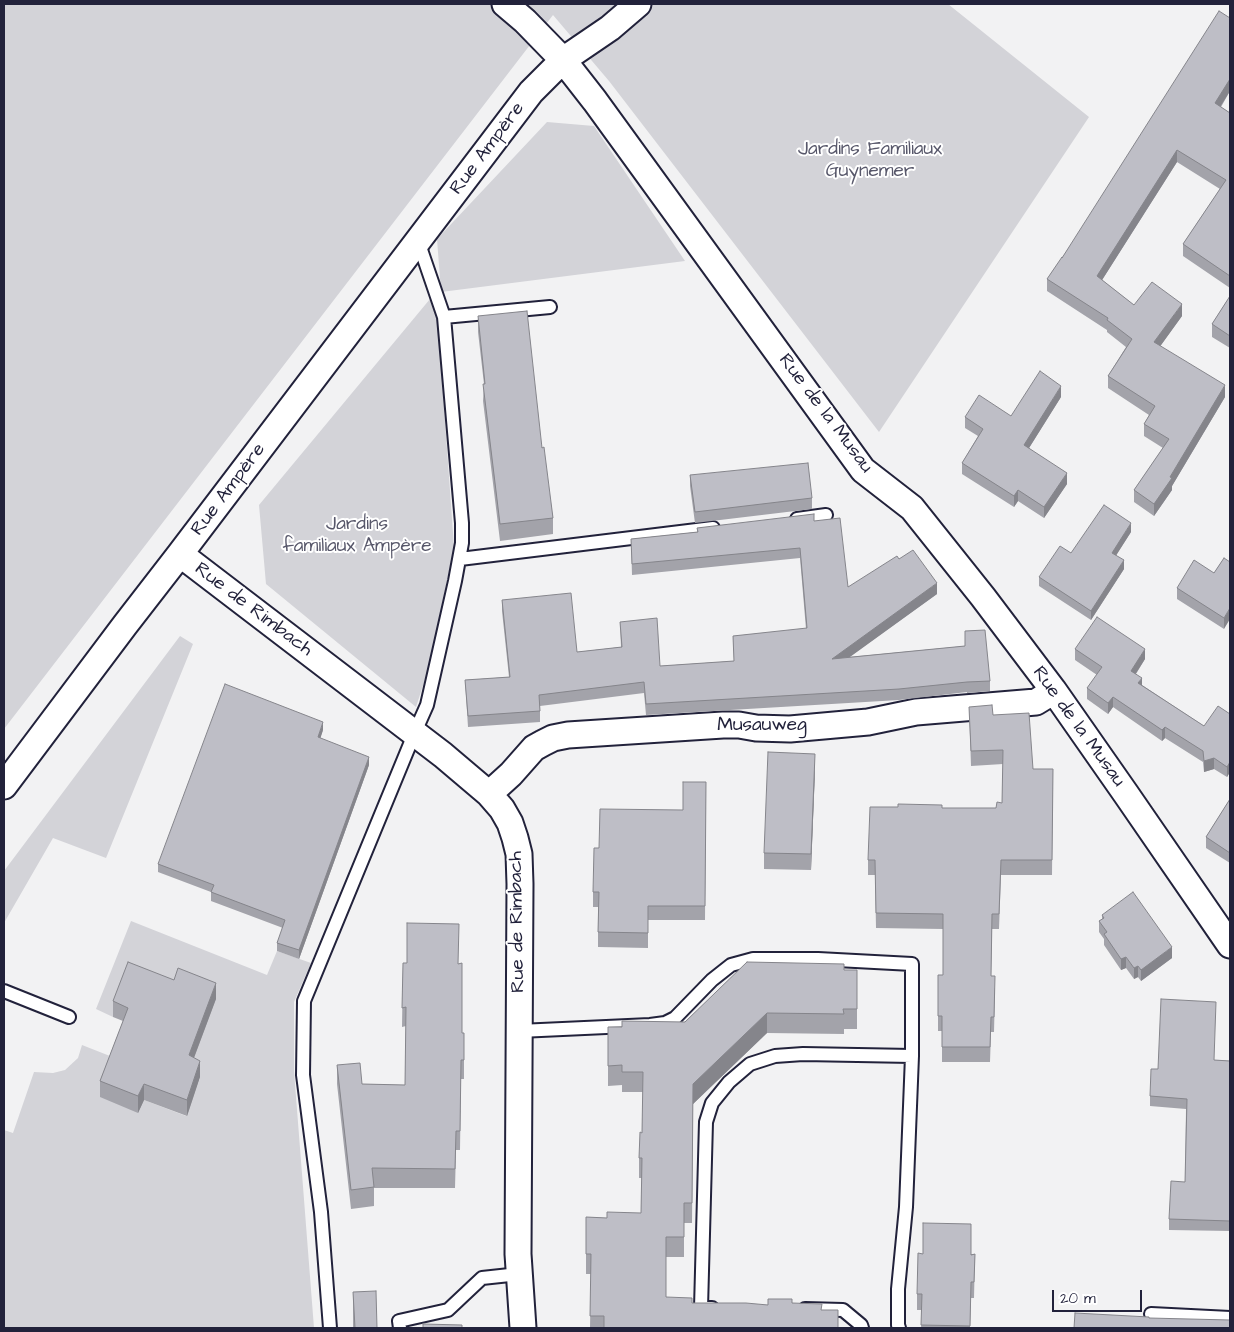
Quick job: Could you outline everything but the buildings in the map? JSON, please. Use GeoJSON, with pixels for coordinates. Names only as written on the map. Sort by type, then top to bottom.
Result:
{"type":"FeatureCollection","features":[{"type":"Feature","properties":{"kind":"street","name":"Rue de la Musau"},"geometry":{"type":"LineString","coordinates":[[505,4],[525,21],[563,60],[863,470],[912,508],[983,597],[1054,691],[1230,945]]}},
{"type":"Feature","properties":{"kind":"street","name":"Rue Ampère"},"geometry":{"type":"LineString","coordinates":[[4,786],[531,92],[563,60],[610,28],[638,4]]}},
{"type":"Feature","properties":{"kind":"street","name":"Rue de Rimbach"},"geometry":{"type":"LineString","coordinates":[[180,554],[415,732],[489,794],[510,823],[519,854],[520,884],[518,1244],[523,1328]]}},
{"type":"Feature","properties":{"kind":"street","name":"Musauweg"},"geometry":{"type":"LineString","coordinates":[[489,794],[511,774],[534,748],[553,738],[568,735],[723,725],[790,729],[868,722],[916,712],[1036,702],[1054,691]]}},
{"type":"Feature","properties":{"kind":"lane"},"geometry":{"type":"LineString","coordinates":[[330,1328],[322,1212],[303,1075],[304,1001],[415,732],[428,705],[462,543],[462,523],[444,317],[418,241]]}},
{"type":"Feature","properties":{"kind":"lane"},"geometry":{"type":"LineString","coordinates":[[444,317],[550,307]]}},
{"type":"Feature","properties":{"kind":"lane"},"geometry":{"type":"LineString","coordinates":[[788,520],[826,515]]}},
{"type":"Feature","properties":{"kind":"lane"},"geometry":{"type":"LineString","coordinates":[[460,559],[721,528]]}},
{"type":"Feature","properties":{"kind":"lane"},"geometry":{"type":"LineString","coordinates":[[519,1031],[665,1023],[675,1018],[712,980],[731,965],[753,959],[818,959],[912,964],[912,1056],[906,1207],[898,1289],[899,1328]]}},
{"type":"Feature","properties":{"kind":"lane"},"geometry":{"type":"LineString","coordinates":[[4,991],[69,1017]]}},
{"type":"Feature","properties":{"kind":"lane"},"geometry":{"type":"LineString","coordinates":[[720,1308],[701,1308],[706,1122],[712,1103],[729,1082],[750,1064],[775,1056],[804,1054],[912,1056]]}},
{"type":"Feature","properties":{"kind":"lane"},"geometry":{"type":"LineString","coordinates":[[400,1328],[399,1321],[448,1310],[482,1278],[519,1274]]}},
{"type":"Feature","properties":{"kind":"lane"},"geometry":{"type":"LineString","coordinates":[[796,1309],[843,1310],[862,1328]]}},
{"type":"Feature","properties":{"kind":"lane"},"geometry":{"type":"LineString","coordinates":[[1151,1314],[1230,1318]]}},
{"type":"Feature","properties":{"kind":"green space","name":"Jardins Familiaux Guynemer"},"geometry":{"type":"Polygon","coordinates":[[[4,4],[948,4],[1089,117],[879,432],[609,81],[553,15],[4,729],[4,4]]]}},
{"type":"Feature","properties":{"kind":"green space"},"geometry":{"type":"Polygon","coordinates":[[[547,122],[594,126],[685,261],[441,292],[437,239],[547,122]]]}},
{"type":"Feature","properties":{"kind":"green space","name":"Jardins familiaux Ampère"},"geometry":{"type":"Polygon","coordinates":[[[430,299],[438,322],[454,547],[429,667],[416,707],[266,584],[259,505],[430,299]]]}},
{"type":"Feature","properties":{"kind":"green space"},"geometry":{"type":"Polygon","coordinates":[[[180,636],[193,644],[106,858],[53,838],[4,923],[4,871],[180,636]]]}},
{"type":"Feature","properties":{"kind":"green space"},"geometry":{"type":"Polygon","coordinates":[[[131,921],[267,975],[277,951],[311,963],[294,1002],[294,1071],[314,1328],[4,1328],[4,1130],[13,1133],[34,1072],[53,1073],[65,1070],[78,1058],[82,1045],[115,1058],[144,1100],[186,1116],[200,1078],[189,1071],[216,999],[113,1017],[96,1009],[131,921]]]}}]}
